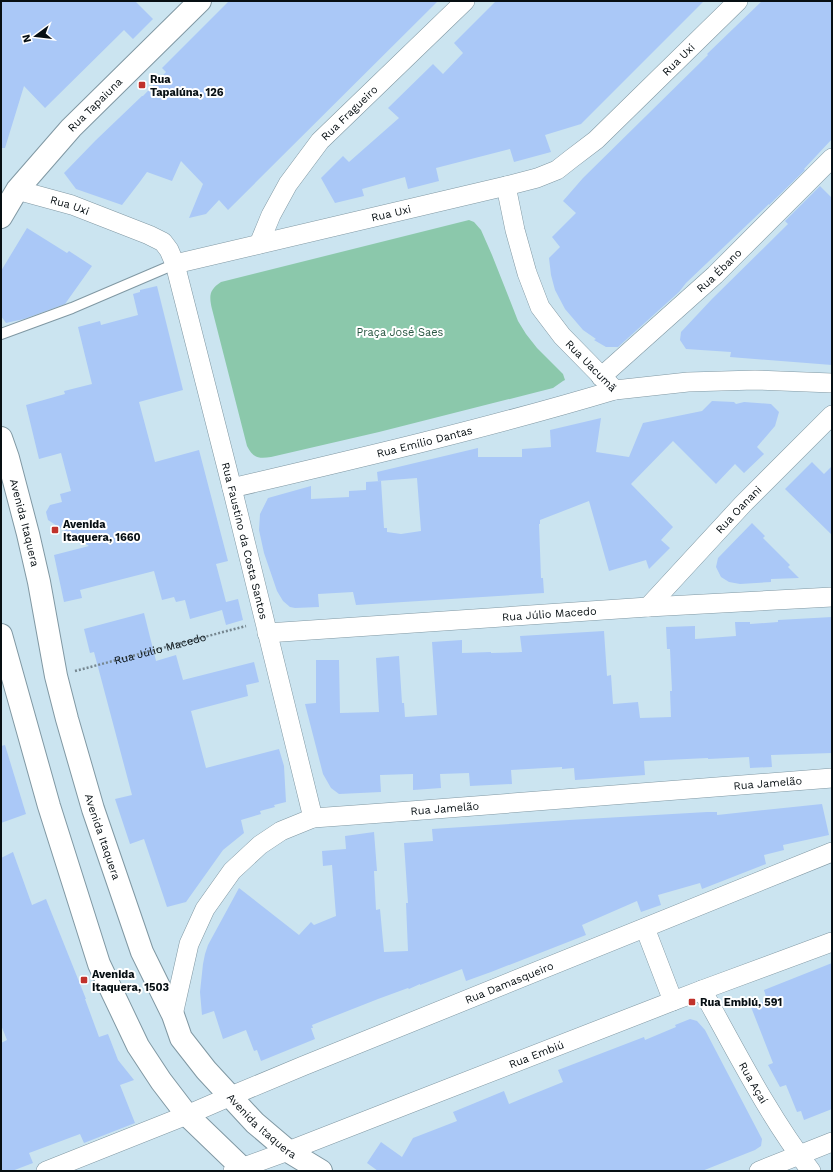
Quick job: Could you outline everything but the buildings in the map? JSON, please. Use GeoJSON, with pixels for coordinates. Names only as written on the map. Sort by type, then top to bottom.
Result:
{"type":"FeatureCollection","features":[{"type":"Feature","properties":{"kind":"main road","name":"Rua Tapaiuna"},"geometry":{"type":"LineString","coordinates":[[1,217],[9,188],[200,1]]}},
{"type":"Feature","properties":{"kind":"main road","name":"Avenida Itaquera"},"geometry":{"type":"LineString","coordinates":[[1,438],[27,528],[39,582],[56,676],[67,719],[93,809],[142,952],[173,1015],[182,1038],[206,1070],[255,1123],[288,1151],[321,1171]]}},
{"type":"Feature","properties":{"kind":"main road"},"geometry":{"type":"LineString","coordinates":[[1,635],[49,806],[99,964],[138,1046],[161,1082],[188,1115],[241,1170]]}},
{"type":"Feature","properties":{"kind":"street","name":"Rua Fragueiro"},"geometry":{"type":"LineString","coordinates":[[259,244],[288,184],[320,140],[465,1]]}},
{"type":"Feature","properties":{"kind":"street","name":"Rua Uxi"},"geometry":{"type":"LineString","coordinates":[[9,188],[72,205],[149,235],[163,242],[169,250],[175,264],[506,186],[537,178],[557,170],[596,140],[738,1]]}},
{"type":"Feature","properties":{"kind":"street","name":"Rua Ébano"},"geometry":{"type":"LineString","coordinates":[[601,377],[715,275],[832,158]]}},
{"type":"Feature","properties":{"kind":"street","name":"Rua Uacumã"},"geometry":{"type":"LineString","coordinates":[[506,186],[515,230],[527,273],[540,307],[562,336],[615,390],[688,382],[754,380],[832,383]]}},
{"type":"Feature","properties":{"kind":"street","name":"Rua Faustino da Costa Santos"},"geometry":{"type":"LineString","coordinates":[[175,264],[313,818]]}},
{"type":"Feature","properties":{"kind":"street","name":"Rua Emílio Dantas"},"geometry":{"type":"LineString","coordinates":[[232,488],[428,441],[559,407],[615,390]]}},
{"type":"Feature","properties":{"kind":"street","name":"Rua Oanani"},"geometry":{"type":"LineString","coordinates":[[648,607],[743,504],[832,415]]}},
{"type":"Feature","properties":{"kind":"street","name":"Rua Júlio Macedo"},"geometry":{"type":"LineString","coordinates":[[266,627],[832,597]]}},
{"type":"Feature","properties":{"kind":"street","name":"Rua Jamelão"},"geometry":{"type":"LineString","coordinates":[[173,1015],[189,944],[209,903],[232,871],[260,845],[280,831],[313,818],[832,778]]}},
{"type":"Feature","properties":{"kind":"street","name":"Rua Damasqueiro"},"geometry":{"type":"LineString","coordinates":[[46,1171],[188,1115],[231,1096],[832,852]]}},
{"type":"Feature","properties":{"kind":"street"},"geometry":{"type":"LineString","coordinates":[[645,928],[673,1002]]}},
{"type":"Feature","properties":{"kind":"street","name":"Rua Embiú"},"geometry":{"type":"LineString","coordinates":[[241,1170],[411,1102],[702,990],[832,942]]}},
{"type":"Feature","properties":{"kind":"street","name":"Rua Açaí"},"geometry":{"type":"LineString","coordinates":[[702,990],[777,1123],[811,1171]]}},
{"type":"Feature","properties":{"kind":"street"},"geometry":{"type":"LineString","coordinates":[[759,1171],[832,1142]]}},
{"type":"Feature","properties":{"kind":"lane"},"geometry":{"type":"LineString","coordinates":[[1,334],[72,308],[175,264]]}},
{"type":"Feature","properties":{"kind":"path","name":"Rua Júlio Macedo"},"geometry":{"type":"LineString","coordinates":[[56,676],[266,627]]}},
{"type":"Feature","properties":{"kind":"green space","name":"Praça José Saes"},"geometry":{"type":"Polygon","coordinates":[[[469,220],[474,222],[481,230],[518,321],[537,348],[563,374],[565,380],[553,388],[379,432],[271,457],[260,458],[254,455],[247,446],[212,309],[210,297],[214,288],[221,282],[469,220]]]}},
{"type":"Feature","properties":{"kind":"place","name":"Rua Tapaiúna, 126"},"geometry":{"type":"Point","coordinates":[142,85]}},
{"type":"Feature","properties":{"kind":"place","name":"Avenida Itaquera, 1660"},"geometry":{"type":"Point","coordinates":[55,530]}},
{"type":"Feature","properties":{"kind":"place","name":"Avenida Itaquera, 1503"},"geometry":{"type":"Point","coordinates":[84,980]}},
{"type":"Feature","properties":{"kind":"place","name":"Rua Embiú, 591"},"geometry":{"type":"Point","coordinates":[692,1002]}}]}
